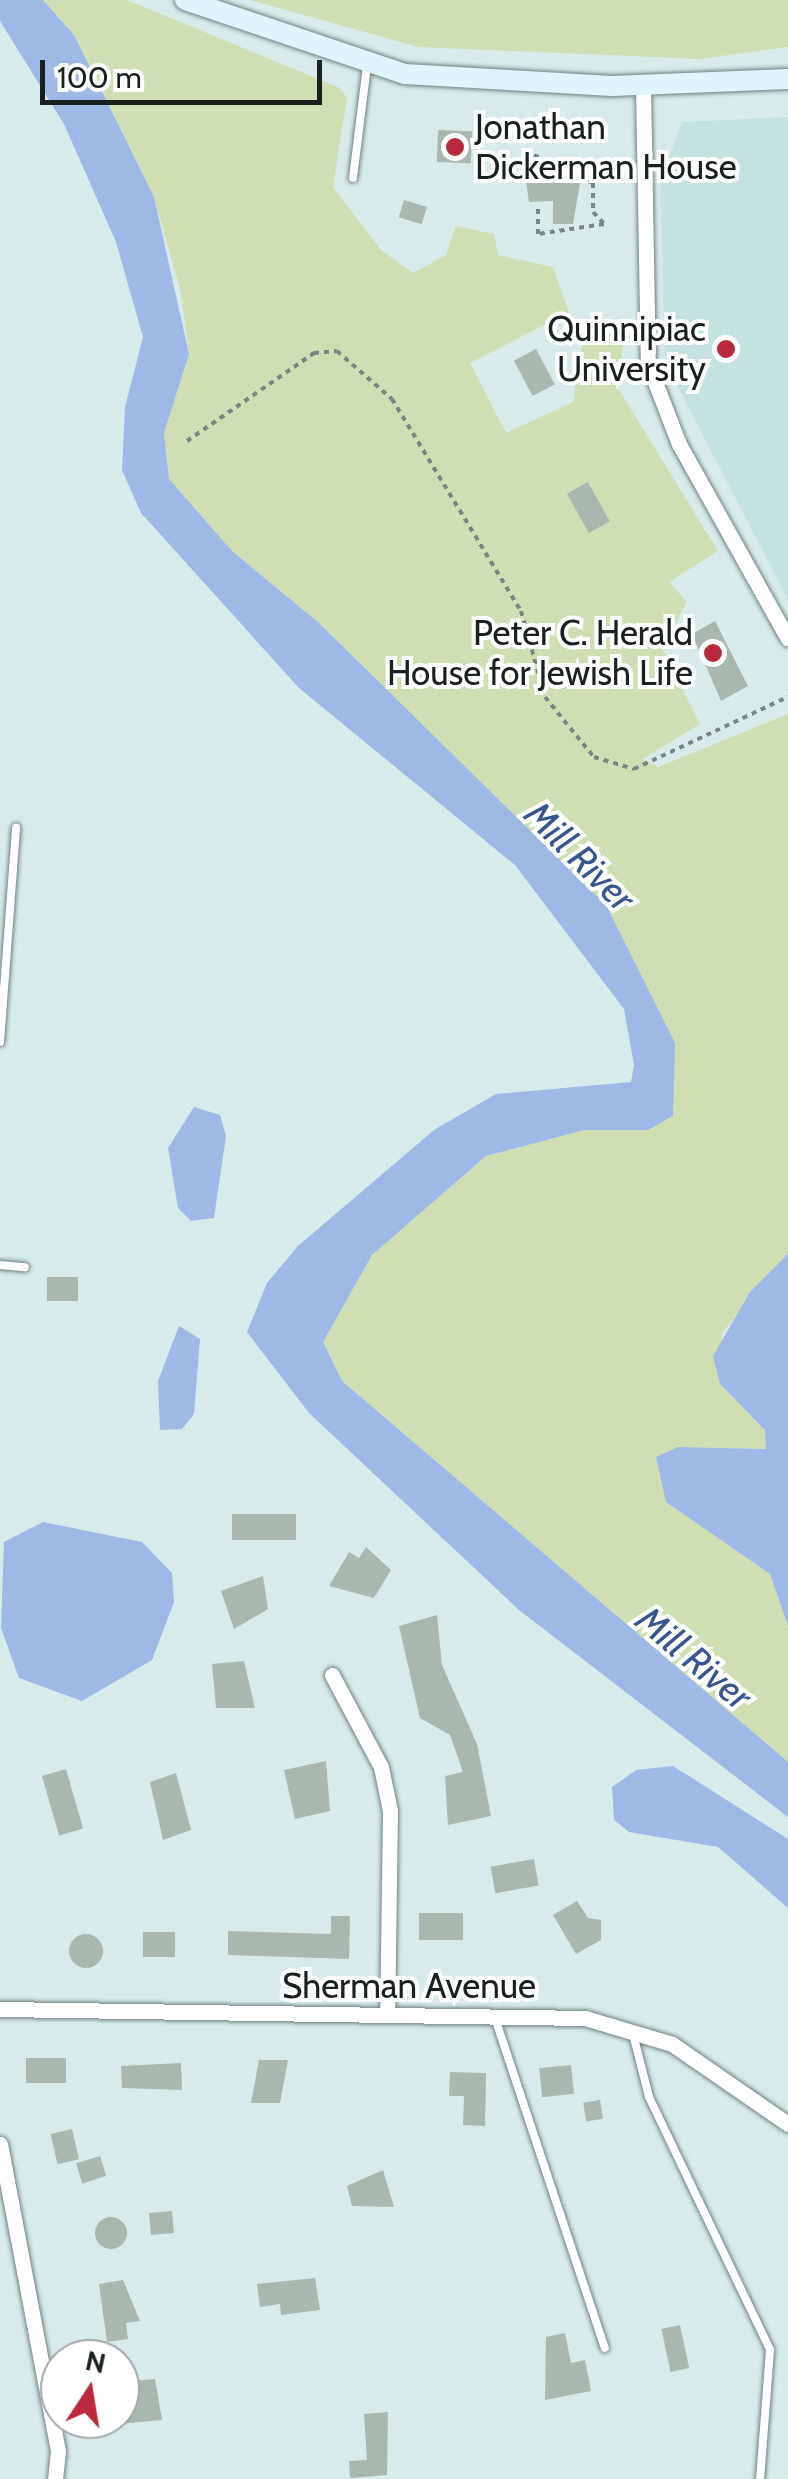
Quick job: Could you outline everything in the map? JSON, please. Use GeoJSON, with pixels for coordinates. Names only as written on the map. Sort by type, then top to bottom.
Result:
{"type":"FeatureCollection","features":[{"type":"Feature","properties":{"kind":"main road"},"geometry":{"type":"LineString","coordinates":[[186,0],[367,66],[643,86],[788,79]]}},
{"type":"Feature","properties":{"kind":"street"},"geometry":{"type":"LineString","coordinates":[[643,86],[648,364],[680,444],[788,639]]}},
{"type":"Feature","properties":{"kind":"street"},"geometry":{"type":"LineString","coordinates":[[332,1675],[381,1767],[390,1811],[388,2015]]}},
{"type":"Feature","properties":{"kind":"street","name":"Sherman Avenue"},"geometry":{"type":"LineString","coordinates":[[0,2009],[494,2015],[634,2030],[721,2070],[788,2124]]}},
{"type":"Feature","properties":{"kind":"street"},"geometry":{"type":"LineString","coordinates":[[0,2144],[58,2451],[55,2479]]}},
{"type":"Feature","properties":{"kind":"lane"},"geometry":{"type":"LineString","coordinates":[[353,178],[367,66]]}},
{"type":"Feature","properties":{"kind":"lane"},"geometry":{"type":"LineString","coordinates":[[0,1042],[16,828]]}},
{"type":"Feature","properties":{"kind":"lane"},"geometry":{"type":"LineString","coordinates":[[0,1265],[24,1268]]}},
{"type":"Feature","properties":{"kind":"lane"},"geometry":{"type":"LineString","coordinates":[[494,2015],[605,2348]]}},
{"type":"Feature","properties":{"kind":"lane"},"geometry":{"type":"LineString","coordinates":[[634,2030],[649,2097],[770,2350],[760,2479]]}},
{"type":"Feature","properties":{"kind":"path"},"geometry":{"type":"LineString","coordinates":[[534,155],[593,183],[593,212],[604,224],[538,234],[538,205]]}},
{"type":"Feature","properties":{"kind":"path"},"geometry":{"type":"LineString","coordinates":[[188,441],[314,352],[336,350],[392,399],[521,611],[545,697],[594,757],[634,769],[788,697]]}},
{"type":"Feature","properties":{"kind":"shaded area","name":"Quinnipiac University"},"geometry":{"type":"Polygon","coordinates":[[[788,117],[788,600],[665,362],[660,180],[682,122],[788,117]]]}},
{"type":"Feature","properties":{"kind":"green space"},"geometry":{"type":"Polygon","coordinates":[[[43,0],[127,0],[340,88],[347,98],[333,187],[381,250],[413,273],[446,255],[456,226],[494,234],[498,255],[553,267],[569,312],[470,363],[506,433],[573,402],[583,340],[625,327],[618,388],[718,551],[669,582],[687,602],[662,648],[700,724],[643,759],[658,767],[788,714],[788,1254],[722,1333],[720,1384],[765,1430],[766,1449],[678,1447],[666,1502],[770,1574],[788,1626],[788,1762],[342,1381],[323,1342],[372,1255],[486,1156],[584,1130],[648,1130],[605,905],[319,623],[232,551],[169,479],[164,433],[189,354],[181,293],[154,197],[74,35],[43,0]]]}},
{"type":"Feature","properties":{"kind":"green space"},"geometry":{"type":"Polygon","coordinates":[[[250,0],[788,0],[788,47],[700,59],[418,47],[250,0]]]}},
{"type":"Feature","properties":{"kind":"water"},"geometry":{"type":"Polygon","coordinates":[[[0,0],[43,0],[74,35],[154,197],[189,354],[164,433],[169,479],[232,551],[319,623],[606,905],[675,1043],[673,1116],[648,1130],[584,1130],[486,1156],[372,1255],[323,1342],[342,1381],[788,1762],[788,1817],[519,1610],[309,1413],[247,1332],[267,1283],[298,1246],[434,1130],[496,1094],[631,1082],[634,1065],[624,1009],[515,865],[299,688],[141,513],[122,470],[125,407],[143,337],[116,242],[64,124],[0,21],[0,0]]]}},
{"type":"Feature","properties":{"kind":"water"},"geometry":{"type":"Polygon","coordinates":[[[194,1107],[220,1115],[226,1136],[214,1218],[191,1221],[178,1208],[168,1148],[194,1107]]]}},
{"type":"Feature","properties":{"kind":"water"},"geometry":{"type":"Polygon","coordinates":[[[788,1254],[788,1626],[770,1574],[666,1502],[656,1457],[678,1447],[766,1449],[765,1430],[720,1384],[713,1356],[750,1292],[788,1254]]]}},
{"type":"Feature","properties":{"kind":"water"},"geometry":{"type":"Polygon","coordinates":[[[179,1326],[200,1339],[194,1414],[182,1429],[160,1430],[158,1381],[179,1326]]]}},
{"type":"Feature","properties":{"kind":"water"},"geometry":{"type":"Polygon","coordinates":[[[43,1522],[142,1542],[172,1573],[174,1602],[152,1660],[82,1701],[19,1678],[1,1628],[4,1542],[43,1522]]]}},
{"type":"Feature","properties":{"kind":"water"},"geometry":{"type":"Polygon","coordinates":[[[673,1766],[788,1839],[788,1908],[718,1847],[629,1832],[614,1820],[612,1787],[636,1770],[673,1766]]]}},
{"type":"Feature","properties":{"kind":"building"},"geometry":{"type":"Polygon","coordinates":[[[438,130],[472,131],[471,163],[437,162],[438,130]]]}},
{"type":"Feature","properties":{"kind":"building"},"geometry":{"type":"Polygon","coordinates":[[[524,168],[564,170],[564,183],[580,183],[573,224],[553,224],[553,201],[529,202],[524,168]]]}},
{"type":"Feature","properties":{"kind":"building"},"geometry":{"type":"Polygon","coordinates":[[[404,200],[427,207],[422,224],[399,217],[404,200]]]}},
{"type":"Feature","properties":{"kind":"building"},"geometry":{"type":"Polygon","coordinates":[[[536,349],[555,384],[533,396],[514,361],[536,349]]]}},
{"type":"Feature","properties":{"kind":"building"},"geometry":{"type":"Polygon","coordinates":[[[588,482],[610,521],[589,533],[567,494],[588,482]]]}},
{"type":"Feature","properties":{"kind":"building"},"geometry":{"type":"Polygon","coordinates":[[[715,621],[748,686],[721,701],[692,634],[715,621]]]}},
{"type":"Feature","properties":{"kind":"building"},"geometry":{"type":"Polygon","coordinates":[[[47,1277],[78,1277],[78,1301],[47,1301],[47,1277]]]}},
{"type":"Feature","properties":{"kind":"building"},"geometry":{"type":"Polygon","coordinates":[[[232,1514],[296,1514],[296,1540],[232,1540],[232,1514]]]}},
{"type":"Feature","properties":{"kind":"building"},"geometry":{"type":"Polygon","coordinates":[[[366,1547],[391,1570],[374,1598],[329,1586],[349,1552],[359,1558],[366,1547]]]}},
{"type":"Feature","properties":{"kind":"building"},"geometry":{"type":"Polygon","coordinates":[[[263,1576],[268,1609],[234,1629],[221,1591],[263,1576]]]}},
{"type":"Feature","properties":{"kind":"building"},"geometry":{"type":"Polygon","coordinates":[[[437,1615],[442,1665],[477,1744],[491,1816],[448,1825],[445,1776],[463,1772],[450,1735],[420,1718],[399,1626],[437,1615]]]}},
{"type":"Feature","properties":{"kind":"building"},"geometry":{"type":"Polygon","coordinates":[[[244,1661],[255,1708],[216,1708],[212,1664],[244,1661]]]}},
{"type":"Feature","properties":{"kind":"building"},"geometry":{"type":"Polygon","coordinates":[[[326,1761],[330,1811],[295,1819],[284,1770],[326,1761]]]}},
{"type":"Feature","properties":{"kind":"building"},"geometry":{"type":"Polygon","coordinates":[[[66,1769],[83,1829],[59,1835],[42,1776],[66,1769]]]}},
{"type":"Feature","properties":{"kind":"building"},"geometry":{"type":"Polygon","coordinates":[[[176,1773],[191,1830],[163,1840],[150,1782],[176,1773]]]}},
{"type":"Feature","properties":{"kind":"building"},"geometry":{"type":"Polygon","coordinates":[[[534,1859],[539,1886],[495,1893],[491,1867],[534,1859]]]}},
{"type":"Feature","properties":{"kind":"building"},"geometry":{"type":"Polygon","coordinates":[[[577,1901],[588,1918],[601,1920],[601,1940],[576,1954],[553,1915],[577,1901]]]}},
{"type":"Feature","properties":{"kind":"building"},"geometry":{"type":"Polygon","coordinates":[[[419,1913],[463,1913],[463,1940],[419,1940],[419,1913]]]}},
{"type":"Feature","properties":{"kind":"building"},"geometry":{"type":"Polygon","coordinates":[[[331,1916],[350,1916],[349,1959],[228,1955],[228,1931],[331,1934],[331,1916]]]}},
{"type":"Feature","properties":{"kind":"building"},"geometry":{"type":"Polygon","coordinates":[[[143,1932],[175,1932],[175,1957],[143,1957],[143,1932]]]}},
{"type":"Feature","properties":{"kind":"building"},"geometry":{"type":"Polygon","coordinates":[[[86,1934],[98,1939],[103,1951],[98,1963],[86,1968],[74,1963],[69,1951],[74,1939],[86,1934]]]}},
{"type":"Feature","properties":{"kind":"building"},"geometry":{"type":"Polygon","coordinates":[[[26,2058],[66,2058],[66,2083],[26,2083],[26,2058]]]}},
{"type":"Feature","properties":{"kind":"building"},"geometry":{"type":"Polygon","coordinates":[[[259,2060],[288,2060],[280,2103],[251,2103],[259,2060]]]}},
{"type":"Feature","properties":{"kind":"building"},"geometry":{"type":"Polygon","coordinates":[[[181,2063],[182,2090],[122,2088],[121,2066],[181,2063]]]}},
{"type":"Feature","properties":{"kind":"building"},"geometry":{"type":"Polygon","coordinates":[[[571,2065],[574,2094],[542,2097],[539,2068],[571,2065]]]}},
{"type":"Feature","properties":{"kind":"building"},"geometry":{"type":"Polygon","coordinates":[[[450,2072],[486,2073],[485,2126],[463,2125],[464,2096],[449,2096],[450,2072]]]}},
{"type":"Feature","properties":{"kind":"building"},"geometry":{"type":"Polygon","coordinates":[[[600,2100],[603,2119],[586,2121],[583,2103],[600,2100]]]}},
{"type":"Feature","properties":{"kind":"building"},"geometry":{"type":"Polygon","coordinates":[[[72,2129],[79,2159],[58,2164],[51,2134],[72,2129]]]}},
{"type":"Feature","properties":{"kind":"building"},"geometry":{"type":"Polygon","coordinates":[[[100,2156],[106,2176],[82,2183],[76,2163],[100,2156]]]}},
{"type":"Feature","properties":{"kind":"building"},"geometry":{"type":"Polygon","coordinates":[[[383,2170],[394,2207],[352,2206],[347,2186],[383,2170]]]}},
{"type":"Feature","properties":{"kind":"building"},"geometry":{"type":"Polygon","coordinates":[[[172,2211],[174,2233],[151,2235],[149,2213],[172,2211]]]}},
{"type":"Feature","properties":{"kind":"building"},"geometry":{"type":"Polygon","coordinates":[[[111,2217],[122,2222],[127,2233],[122,2244],[111,2249],[100,2244],[95,2233],[100,2222],[111,2217]]]}},
{"type":"Feature","properties":{"kind":"building"},"geometry":{"type":"Polygon","coordinates":[[[315,2278],[320,2310],[281,2315],[280,2304],[260,2307],[257,2284],[315,2278]]]}},
{"type":"Feature","properties":{"kind":"building"},"geometry":{"type":"Polygon","coordinates":[[[123,2280],[140,2321],[126,2323],[128,2339],[107,2339],[99,2284],[123,2280]]]}},
{"type":"Feature","properties":{"kind":"building"},"geometry":{"type":"Polygon","coordinates":[[[680,2325],[689,2368],[671,2372],[661,2329],[680,2325]]]}},
{"type":"Feature","properties":{"kind":"building"},"geometry":{"type":"Polygon","coordinates":[[[565,2333],[571,2363],[585,2360],[591,2391],[545,2400],[546,2337],[565,2333]]]}},
{"type":"Feature","properties":{"kind":"building"},"geometry":{"type":"Polygon","coordinates":[[[155,2379],[162,2420],[140,2422],[140,2380],[155,2379]]]}},
{"type":"Feature","properties":{"kind":"building"},"geometry":{"type":"Polygon","coordinates":[[[388,2412],[387,2475],[350,2478],[349,2461],[367,2460],[364,2414],[388,2412]]]}},
{"type":"Feature","properties":{"kind":"place","name":"Jonathan Dickerman House"},"geometry":{"type":"Point","coordinates":[455,147]}},
{"type":"Feature","properties":{"kind":"place","name":"Quinnipiac University"},"geometry":{"type":"Point","coordinates":[726,349]}},
{"type":"Feature","properties":{"kind":"place","name":"Peter C. Herald House for Jewish Life"},"geometry":{"type":"Point","coordinates":[713,653]}},
{"type":"Feature","properties":{"kind":"water label","name":"Mill River"},"geometry":{"type":"Point","coordinates":[580,856]}},
{"type":"Feature","properties":{"kind":"water label","name":"Mill River"},"geometry":{"type":"Point","coordinates":[694,1658]}}]}
